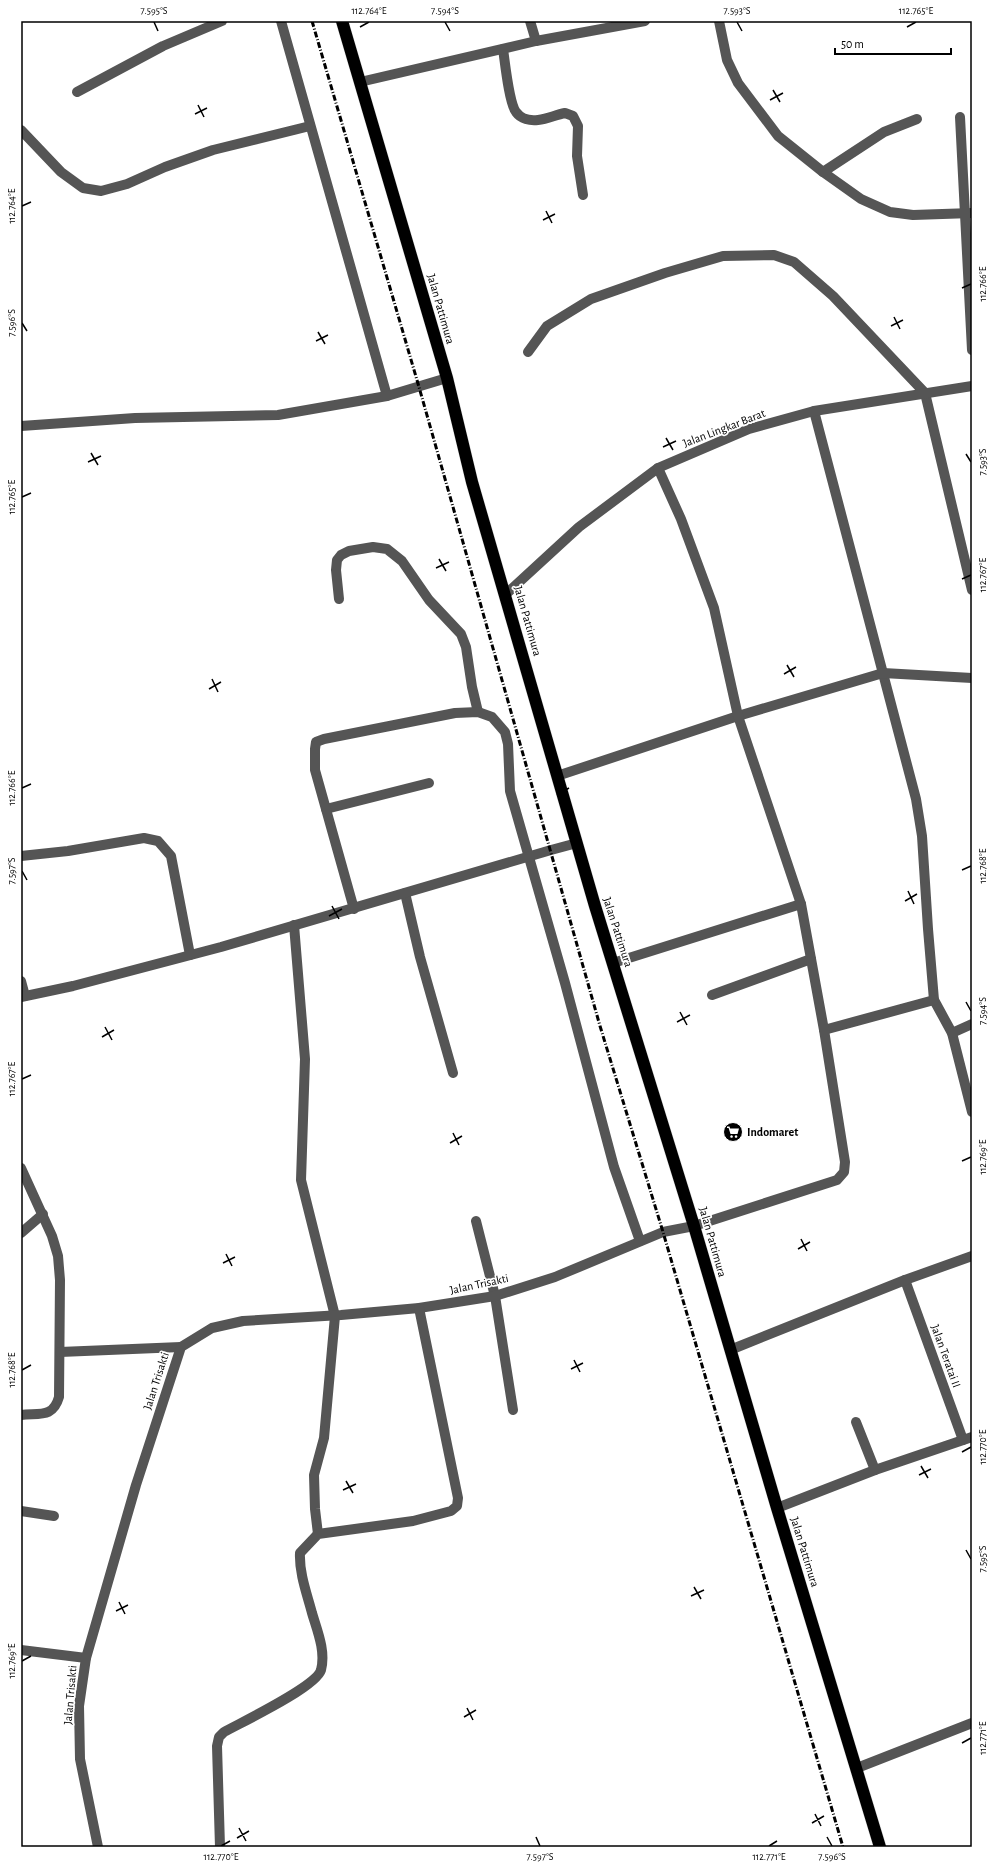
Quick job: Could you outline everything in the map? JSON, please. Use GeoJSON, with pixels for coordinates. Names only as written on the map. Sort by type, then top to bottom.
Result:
{"type":"FeatureCollection","features":[{"type":"Feature","properties":{"kind":"highway","name":"Jalan Pattimura"},"geometry":{"type":"LineString","coordinates":[[342,21],[447,378],[472,482],[506,594],[577,844],[694,1226],[776,1508],[880,1847]]}},
{"type":"Feature","properties":{"kind":"street"},"geometry":{"type":"LineString","coordinates":[[77,92],[163,46],[222,21]]}},
{"type":"Feature","properties":{"kind":"street"},"geometry":{"type":"LineString","coordinates":[[281,21],[387,396]]}},
{"type":"Feature","properties":{"kind":"street"},"geometry":{"type":"LineString","coordinates":[[530,21],[536,41]]}},
{"type":"Feature","properties":{"kind":"street"},"geometry":{"type":"LineString","coordinates":[[360,82],[503,48],[645,21]]}},
{"type":"Feature","properties":{"kind":"street"},"geometry":{"type":"LineString","coordinates":[[720,21],[728,60],[738,83],[778,136],[823,172],[861,199],[890,212],[913,215],[968,213]]}},
{"type":"Feature","properties":{"kind":"street"},"geometry":{"type":"LineString","coordinates":[[503,48],[515,112],[524,119],[537,120],[551,118],[565,113],[573,116],[578,126],[577,156],[583,195]]}},
{"type":"Feature","properties":{"kind":"street"},"geometry":{"type":"LineString","coordinates":[[960,117],[968,213],[972,350]]}},
{"type":"Feature","properties":{"kind":"street"},"geometry":{"type":"LineString","coordinates":[[823,172],[884,132],[917,119]]}},
{"type":"Feature","properties":{"kind":"street"},"geometry":{"type":"LineString","coordinates":[[21,130],[62,172],[83,188],[101,191],[127,184],[165,167],[213,150],[310,126]]}},
{"type":"Feature","properties":{"kind":"street"},"geometry":{"type":"LineString","coordinates":[[528,352],[547,326],[591,299],[665,273],[723,256],[774,255],[794,262],[833,296],[925,393],[972,590]]}},
{"type":"Feature","properties":{"kind":"street"},"geometry":{"type":"LineString","coordinates":[[23,426],[135,418],[278,415],[387,396],[447,378]]}},
{"type":"Feature","properties":{"kind":"street","name":"Jalan Lingkar Barat"},"geometry":{"type":"LineString","coordinates":[[506,594],[579,528],[658,468],[749,429],[814,411],[972,386]]}},
{"type":"Feature","properties":{"kind":"street"},"geometry":{"type":"LineString","coordinates":[[814,411],[916,799],[922,836],[934,1000],[952,1033],[972,1112]]}},
{"type":"Feature","properties":{"kind":"street","name":"Jalan Trisakti"},"geometry":{"type":"LineString","coordinates":[[98,1847],[80,1759],[79,1706],[86,1658],[176,1347],[212,1328],[243,1321],[335,1316],[419,1308],[494,1296],[555,1278],[663,1232],[694,1226],[837,1180],[844,1172],[845,1162],[824,1030],[801,904],[738,716],[714,608],[681,519],[658,468]]}},
{"type":"Feature","properties":{"kind":"street"},"geometry":{"type":"LineString","coordinates":[[338,599],[336,570],[337,560],[341,555],[373,547],[387,549],[402,561],[430,600],[461,634],[466,647],[472,687],[478,712]]}},
{"type":"Feature","properties":{"kind":"street"},"geometry":{"type":"LineString","coordinates":[[557,776],[738,716],[883,673],[972,678]]}},
{"type":"Feature","properties":{"kind":"street"},"geometry":{"type":"LineString","coordinates":[[354,909],[315,770],[314,749],[316,742],[324,739],[455,713],[478,712],[492,717],[505,732],[508,744],[510,791],[565,983],[614,1167],[640,1241]]}},
{"type":"Feature","properties":{"kind":"street"},"geometry":{"type":"LineString","coordinates":[[326,809],[429,783]]}},
{"type":"Feature","properties":{"kind":"street"},"geometry":{"type":"LineString","coordinates":[[21,856],[68,851],[144,838],[158,841],[171,856],[190,955]]}},
{"type":"Feature","properties":{"kind":"street"},"geometry":{"type":"LineString","coordinates":[[21,981],[23,997],[190,955],[270,933],[577,844]]}},
{"type":"Feature","properties":{"kind":"street"},"geometry":{"type":"LineString","coordinates":[[405,893],[420,957],[453,1073]]}},
{"type":"Feature","properties":{"kind":"street"},"geometry":{"type":"LineString","coordinates":[[613,963],[801,904]]}},
{"type":"Feature","properties":{"kind":"street"},"geometry":{"type":"LineString","coordinates":[[294,925],[305,1059],[301,1180],[335,1316],[324,1438],[314,1475],[315,1509],[318,1534]]}},
{"type":"Feature","properties":{"kind":"street"},"geometry":{"type":"LineString","coordinates":[[712,995],[811,959]]}},
{"type":"Feature","properties":{"kind":"street"},"geometry":{"type":"LineString","coordinates":[[824,1030],[934,1000]]}},
{"type":"Feature","properties":{"kind":"street"},"geometry":{"type":"LineString","coordinates":[[952,1033],[972,1024]]}},
{"type":"Feature","properties":{"kind":"street"},"geometry":{"type":"LineString","coordinates":[[21,1168],[52,1236],[58,1256],[60,1280],[59,1397],[56,1408],[49,1413],[21,1415]]}},
{"type":"Feature","properties":{"kind":"street"},"geometry":{"type":"LineString","coordinates":[[21,1234],[44,1217]]}},
{"type":"Feature","properties":{"kind":"street"},"geometry":{"type":"LineString","coordinates":[[476,1221],[494,1296],[513,1410]]}},
{"type":"Feature","properties":{"kind":"street"},"geometry":{"type":"LineString","coordinates":[[730,1350],[904,1280],[972,1256]]}},
{"type":"Feature","properties":{"kind":"street","name":"Jalan Teratai II"},"geometry":{"type":"LineString","coordinates":[[904,1280],[967,1438]]}},
{"type":"Feature","properties":{"kind":"street"},"geometry":{"type":"LineString","coordinates":[[220,1847],[217,1746],[219,1737],[224,1732],[292,1695],[312,1682],[320,1672],[322,1658],[319,1637],[303,1580],[300,1553],[318,1534],[413,1521],[451,1511],[457,1506],[458,1498],[419,1308]]}},
{"type":"Feature","properties":{"kind":"street"},"geometry":{"type":"LineString","coordinates":[[60,1352],[161,1346],[176,1347]]}},
{"type":"Feature","properties":{"kind":"street"},"geometry":{"type":"LineString","coordinates":[[856,1422],[875,1470]]}},
{"type":"Feature","properties":{"kind":"street"},"geometry":{"type":"LineString","coordinates":[[776,1508],[875,1470],[967,1438]]}},
{"type":"Feature","properties":{"kind":"street"},"geometry":{"type":"LineString","coordinates":[[21,1511],[54,1516]]}},
{"type":"Feature","properties":{"kind":"street"},"geometry":{"type":"LineString","coordinates":[[21,1650],[86,1658]]}},
{"type":"Feature","properties":{"kind":"street"},"geometry":{"type":"LineString","coordinates":[[857,1768],[972,1723]]}},
{"type":"Feature","properties":{"kind":"railway"},"geometry":{"type":"LineString","coordinates":[[312,21],[419,387],[600,1026],[663,1232],[843,1847]]}},
{"type":"Feature","properties":{"kind":"place","name":"Indomaret"},"geometry":{"type":"Point","coordinates":[733,1132]}}]}
